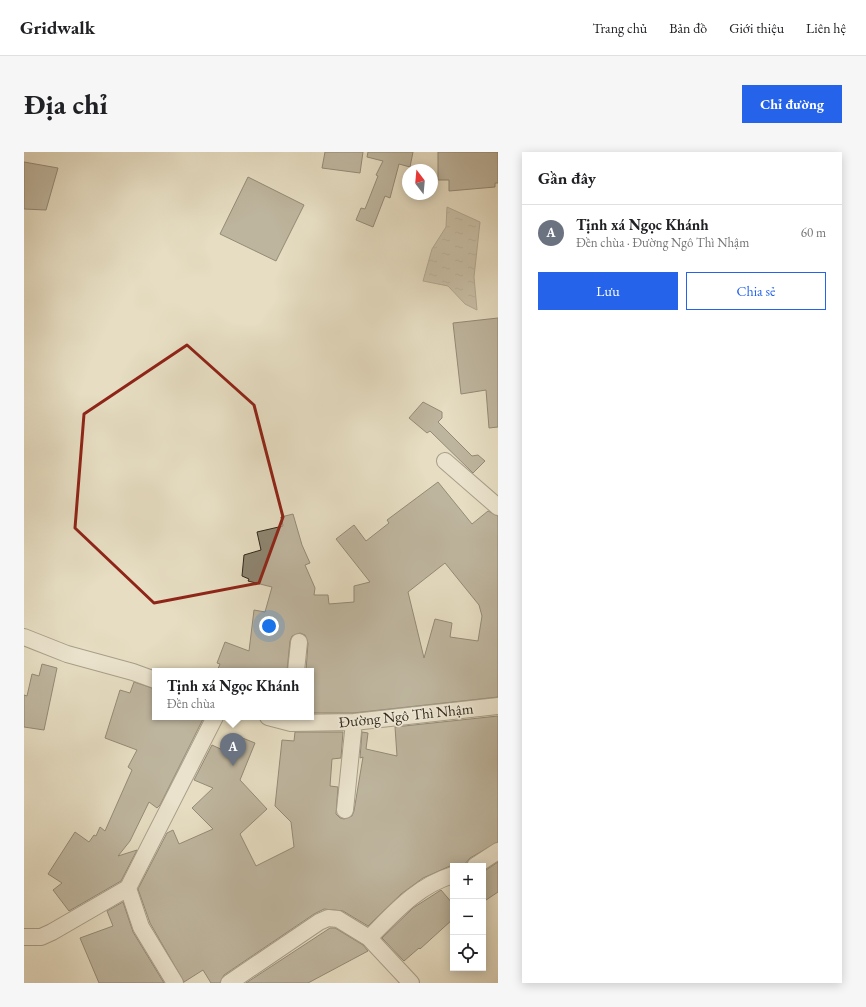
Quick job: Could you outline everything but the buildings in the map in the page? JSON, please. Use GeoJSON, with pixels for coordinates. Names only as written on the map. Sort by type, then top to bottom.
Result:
{"type":"FeatureCollection","features":[{"type":"Feature","properties":{"kind":"street"},"geometry":{"type":"LineString","coordinates":[[445,461],[498,507]]}},
{"type":"Feature","properties":{"kind":"street"},"geometry":{"type":"LineString","coordinates":[[24,637],[67,654],[133,672],[152,679]]}},
{"type":"Feature","properties":{"kind":"street"},"geometry":{"type":"LineString","coordinates":[[296,668],[299,642]]}},
{"type":"Feature","properties":{"kind":"street","name":"Đường Ngô Thì Nhậm"},"geometry":{"type":"LineString","coordinates":[[291,720],[354,722],[498,706]]}},
{"type":"Feature","properties":{"kind":"street"},"geometry":{"type":"LineString","coordinates":[[24,937],[41,937],[52,932],[128,888],[213,720]]}},
{"type":"Feature","properties":{"kind":"street"},"geometry":{"type":"LineString","coordinates":[[345,810],[354,722]]}},
{"type":"Feature","properties":{"kind":"street"},"geometry":{"type":"LineString","coordinates":[[480,863],[498,851]]}},
{"type":"Feature","properties":{"kind":"street"},"geometry":{"type":"LineString","coordinates":[[369,938],[401,906],[424,886],[450,876]]}},
{"type":"Feature","properties":{"kind":"street"},"geometry":{"type":"LineString","coordinates":[[128,888],[142,927],[175,983]]}},
{"type":"Feature","properties":{"kind":"street"},"geometry":{"type":"LineString","coordinates":[[229,983],[319,922],[328,918],[338,919],[369,938],[411,983]]}},
{"type":"Feature","properties":{"kind":"highlighted area"},"geometry":{"type":"Polygon","coordinates":[[[187,345],[254,405],[283,517],[259,583],[154,603],[75,528],[84,414],[187,345]]]}},
{"type":"Feature","properties":{"kind":"water"},"geometry":{"type":"Polygon","coordinates":[[[447,207],[480,222],[474,277],[477,310],[465,304],[448,286],[423,281],[432,249],[446,227],[447,207]]]}},
{"type":"Feature","properties":{"kind":"place","name":"Tịnh xá Ngọc Khánh"},"geometry":{"type":"Point","coordinates":[233,766]}}]}
